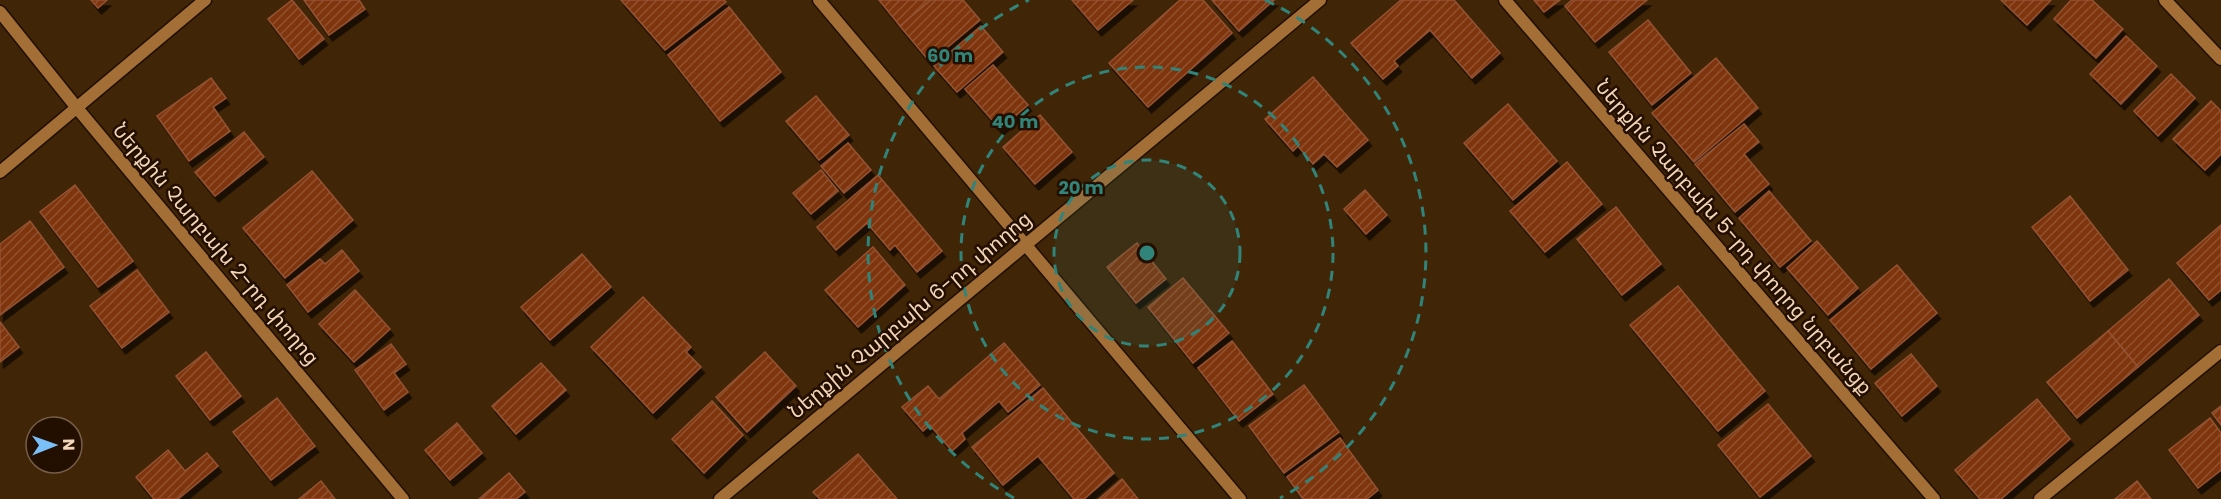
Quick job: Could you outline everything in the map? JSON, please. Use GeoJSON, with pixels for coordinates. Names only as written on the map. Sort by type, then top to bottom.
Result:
{"type":"FeatureCollection","features":[{"type":"Feature","properties":{"kind":"street"},"geometry":{"type":"LineString","coordinates":[[0,172],[205,0]]}},
{"type":"Feature","properties":{"kind":"street"},"geometry":{"type":"LineString","coordinates":[[819,0],[1240,499]]}},
{"type":"Feature","properties":{"kind":"street","name":"Ներքին Չարբախ 6-րդ փողոց"},"geometry":{"type":"LineString","coordinates":[[720,499],[1320,0]]}},
{"type":"Feature","properties":{"kind":"street","name":"Ներքին Չարբախ 5-րդ փողոց նրբանցք"},"geometry":{"type":"LineString","coordinates":[[1505,0],[1934,499]]}},
{"type":"Feature","properties":{"kind":"street"},"geometry":{"type":"LineString","coordinates":[[2165,0],[2221,59]]}},
{"type":"Feature","properties":{"kind":"street","name":"Ներքին Չարբախ 2-րդ փողոց"},"geometry":{"type":"LineString","coordinates":[[0,12],[77,108],[403,499]]}},
{"type":"Feature","properties":{"kind":"street"},"geometry":{"type":"LineString","coordinates":[[2040,499],[2221,351]]}},
{"type":"Feature","properties":{"kind":"building"},"geometry":{"type":"Polygon","coordinates":[[[91,0],[107,0],[98,8],[91,0]]]}},
{"type":"Feature","properties":{"kind":"building"},"geometry":{"type":"Polygon","coordinates":[[[292,0],[324,39],[299,59],[268,19],[292,0]]]}},
{"type":"Feature","properties":{"kind":"building"},"geometry":{"type":"Polygon","coordinates":[[[304,0],[359,0],[365,9],[329,35],[304,0]]]}},
{"type":"Feature","properties":{"kind":"building"},"geometry":{"type":"Polygon","coordinates":[[[621,0],[724,0],[726,2],[665,50],[621,0]]]}},
{"type":"Feature","properties":{"kind":"building"},"geometry":{"type":"Polygon","coordinates":[[[879,0],[931,0],[900,26],[879,0]]]}},
{"type":"Feature","properties":{"kind":"building"},"geometry":{"type":"Polygon","coordinates":[[[931,0],[963,0],[980,20],[930,62],[900,26],[931,0]]]}},
{"type":"Feature","properties":{"kind":"building"},"geometry":{"type":"Polygon","coordinates":[[[1072,0],[1133,0],[1098,30],[1072,0]]]}},
{"type":"Feature","properties":{"kind":"building"},"geometry":{"type":"Polygon","coordinates":[[[1180,0],[1203,0],[1232,33],[1148,107],[1109,63],[1180,0]]]}},
{"type":"Feature","properties":{"kind":"building"},"geometry":{"type":"Polygon","coordinates":[[[1212,0],[1274,0],[1239,31],[1212,0]]]}},
{"type":"Feature","properties":{"kind":"building"},"geometry":{"type":"Polygon","coordinates":[[[1401,0],[1454,0],[1500,53],[1472,78],[1430,30],[1394,61],[1398,66],[1383,79],[1351,43],[1401,0]]]}},
{"type":"Feature","properties":{"kind":"building"},"geometry":{"type":"Polygon","coordinates":[[[1534,0],[1560,0],[1544,12],[1534,0]]]}},
{"type":"Feature","properties":{"kind":"building"},"geometry":{"type":"Polygon","coordinates":[[[1572,0],[1647,0],[1595,42],[1565,6],[1572,0]]]}},
{"type":"Feature","properties":{"kind":"building"},"geometry":{"type":"Polygon","coordinates":[[[2001,0],[2051,0],[2027,25],[2001,0]]]}},
{"type":"Feature","properties":{"kind":"building"},"geometry":{"type":"Polygon","coordinates":[[[2071,0],[2092,0],[2123,29],[2096,58],[2054,19],[2071,0]]]}},
{"type":"Feature","properties":{"kind":"building"},"geometry":{"type":"Polygon","coordinates":[[[729,7],[781,72],[720,121],[668,55],[729,7]]]}},
{"type":"Feature","properties":{"kind":"building"},"geometry":{"type":"Polygon","coordinates":[[[1648,20],[1691,73],[1652,105],[1609,52],[1648,20]]]}},
{"type":"Feature","properties":{"kind":"building"},"geometry":{"type":"Polygon","coordinates":[[[981,26],[1003,52],[957,92],[934,66],[981,26]]]}},
{"type":"Feature","properties":{"kind":"building"},"geometry":{"type":"Polygon","coordinates":[[[2126,36],[2157,66],[2121,104],[2090,74],[2126,36]]]}},
{"type":"Feature","properties":{"kind":"building"},"geometry":{"type":"Polygon","coordinates":[[[1716,58],[1758,108],[1694,162],[1652,113],[1716,58]]]}},
{"type":"Feature","properties":{"kind":"building"},"geometry":{"type":"Polygon","coordinates":[[[993,65],[1028,105],[1000,129],[965,89],[993,65]]]}},
{"type":"Feature","properties":{"kind":"building"},"geometry":{"type":"Polygon","coordinates":[[[2171,74],[2195,98],[2158,136],[2134,111],[2171,74]]]}},
{"type":"Feature","properties":{"kind":"building"},"geometry":{"type":"Polygon","coordinates":[[[1313,77],[1368,140],[1337,167],[1324,154],[1313,164],[1298,146],[1293,151],[1265,119],[1313,77]]]}},
{"type":"Feature","properties":{"kind":"building"},"geometry":{"type":"Polygon","coordinates":[[[211,78],[226,98],[213,107],[230,131],[189,161],[157,116],[211,78]]]}},
{"type":"Feature","properties":{"kind":"building"},"geometry":{"type":"Polygon","coordinates":[[[816,96],[849,135],[819,160],[786,121],[816,96]]]}},
{"type":"Feature","properties":{"kind":"building"},"geometry":{"type":"Polygon","coordinates":[[[2211,101],[2221,111],[2221,154],[2205,170],[2173,139],[2211,101]]]}},
{"type":"Feature","properties":{"kind":"building"},"geometry":{"type":"Polygon","coordinates":[[[1508,104],[1557,161],[1513,200],[1464,143],[1508,104]]]}},
{"type":"Feature","properties":{"kind":"building"},"geometry":{"type":"Polygon","coordinates":[[[1040,115],[1072,152],[1035,184],[1003,147],[1040,115]]]}},
{"type":"Feature","properties":{"kind":"building"},"geometry":{"type":"Polygon","coordinates":[[[1744,124],[1759,142],[1744,154],[1769,184],[1735,212],[1695,164],[1744,124]]]}},
{"type":"Feature","properties":{"kind":"building"},"geometry":{"type":"Polygon","coordinates":[[[244,132],[264,157],[215,196],[195,172],[244,132]]]}},
{"type":"Feature","properties":{"kind":"building"},"geometry":{"type":"Polygon","coordinates":[[[848,143],[871,170],[844,193],[821,166],[848,143]]]}},
{"type":"Feature","properties":{"kind":"building"},"geometry":{"type":"Polygon","coordinates":[[[1567,162],[1602,204],[1545,252],[1510,211],[1567,162]]]}},
{"type":"Feature","properties":{"kind":"building"},"geometry":{"type":"Polygon","coordinates":[[[821,170],[838,191],[811,214],[793,193],[821,170]]]}},
{"type":"Feature","properties":{"kind":"building"},"geometry":{"type":"Polygon","coordinates":[[[312,171],[353,220],[285,278],[243,228],[312,171]]]}},
{"type":"Feature","properties":{"kind":"building"},"geometry":{"type":"Polygon","coordinates":[[[878,175],[942,251],[917,272],[895,245],[890,250],[867,223],[836,250],[817,227],[878,175]]]}},
{"type":"Feature","properties":{"kind":"building"},"geometry":{"type":"Polygon","coordinates":[[[75,185],[133,261],[98,287],[40,212],[75,185]]]}},
{"type":"Feature","properties":{"kind":"building"},"geometry":{"type":"Polygon","coordinates":[[[1365,190],[1387,215],[1366,234],[1344,209],[1365,190]]]}},
{"type":"Feature","properties":{"kind":"building"},"geometry":{"type":"Polygon","coordinates":[[[1769,191],[1811,241],[1780,267],[1739,218],[1769,191]]]}},
{"type":"Feature","properties":{"kind":"building"},"geometry":{"type":"Polygon","coordinates":[[[2070,196],[2128,270],[2090,301],[2032,227],[2070,196]]]}},
{"type":"Feature","properties":{"kind":"building"},"geometry":{"type":"Polygon","coordinates":[[[1616,207],[1661,264],[1622,295],[1577,239],[1616,207]]]}},
{"type":"Feature","properties":{"kind":"building"},"geometry":{"type":"Polygon","coordinates":[[[30,221],[64,267],[0,315],[0,244],[30,221]]]}},
{"type":"Feature","properties":{"kind":"building"},"geometry":{"type":"Polygon","coordinates":[[[2221,225],[2221,290],[2209,300],[2177,263],[2221,225]]]}},
{"type":"Feature","properties":{"kind":"building"},"geometry":{"type":"Polygon","coordinates":[[[1817,241],[1858,288],[1828,315],[1787,268],[1817,241]]]}},
{"type":"Feature","properties":{"kind":"building"},"geometry":{"type":"Polygon","coordinates":[[[1137,243],[1166,279],[1136,303],[1107,267],[1137,243]]]}},
{"type":"Feature","properties":{"kind":"building"},"geometry":{"type":"Polygon","coordinates":[[[873,247],[905,285],[858,327],[825,290],[873,247]]]}},
{"type":"Feature","properties":{"kind":"building"},"geometry":{"type":"Polygon","coordinates":[[[342,250],[359,271],[308,312],[287,285],[320,259],[325,264],[342,250]]]}},
{"type":"Feature","properties":{"kind":"building"},"geometry":{"type":"Polygon","coordinates":[[[582,254],[611,287],[550,340],[521,307],[582,254]]]}},
{"type":"Feature","properties":{"kind":"building"},"geometry":{"type":"Polygon","coordinates":[[[1897,265],[1937,313],[1871,369],[1830,320],[1897,265]]]}},
{"type":"Feature","properties":{"kind":"building"},"geometry":{"type":"Polygon","coordinates":[[[137,270],[169,312],[122,348],[90,306],[137,270]]]}},
{"type":"Feature","properties":{"kind":"building"},"geometry":{"type":"Polygon","coordinates":[[[1183,278],[1229,333],[1193,363],[1148,307],[1183,278]]]}},
{"type":"Feature","properties":{"kind":"building"},"geometry":{"type":"Polygon","coordinates":[[[2169,279],[2199,315],[2138,367],[2108,331],[2169,279]]]}},
{"type":"Feature","properties":{"kind":"building"},"geometry":{"type":"Polygon","coordinates":[[[1678,286],[1765,391],[1718,431],[1630,325],[1678,286]]]}},
{"type":"Feature","properties":{"kind":"building"},"geometry":{"type":"Polygon","coordinates":[[[355,290],[390,329],[354,362],[319,324],[355,290]]]}},
{"type":"Feature","properties":{"kind":"building"},"geometry":{"type":"Polygon","coordinates":[[[643,297],[691,347],[686,352],[701,367],[653,413],[591,347],[643,297]]]}},
{"type":"Feature","properties":{"kind":"building"},"geometry":{"type":"Polygon","coordinates":[[[0,322],[19,347],[0,362],[0,322]]]}},
{"type":"Feature","properties":{"kind":"building"},"geometry":{"type":"Polygon","coordinates":[[[2108,331],[2138,367],[2077,418],[2047,382],[2108,331]]]}},
{"type":"Feature","properties":{"kind":"building"},"geometry":{"type":"Polygon","coordinates":[[[1232,341],[1273,394],[1239,421],[1198,368],[1232,341]]]}},
{"type":"Feature","properties":{"kind":"building"},"geometry":{"type":"Polygon","coordinates":[[[1004,343],[1040,385],[1008,412],[999,401],[962,433],[965,439],[952,451],[930,425],[923,431],[902,407],[928,386],[939,399],[1004,343]]]}},
{"type":"Feature","properties":{"kind":"building"},"geometry":{"type":"Polygon","coordinates":[[[391,344],[406,364],[394,373],[408,392],[384,410],[355,370],[391,344]]]}},
{"type":"Feature","properties":{"kind":"building"},"geometry":{"type":"Polygon","coordinates":[[[206,352],[241,396],[210,420],[176,376],[206,352]]]}},
{"type":"Feature","properties":{"kind":"building"},"geometry":{"type":"Polygon","coordinates":[[[765,352],[796,386],[747,432],[716,397],[765,352]]]}},
{"type":"Feature","properties":{"kind":"building"},"geometry":{"type":"Polygon","coordinates":[[[1911,354],[1937,386],[1902,416],[1875,383],[1911,354]]]}},
{"type":"Feature","properties":{"kind":"building"},"geometry":{"type":"Polygon","coordinates":[[[541,363],[566,390],[516,434],[492,406],[541,363]]]}},
{"type":"Feature","properties":{"kind":"building"},"geometry":{"type":"Polygon","coordinates":[[[1304,385],[1339,432],[1284,473],[1249,426],[1304,385]]]}},
{"type":"Feature","properties":{"kind":"building"},"geometry":{"type":"Polygon","coordinates":[[[1043,388],[1114,473],[1084,499],[1074,499],[1038,456],[1003,485],[972,447],[1043,388]]]}},
{"type":"Feature","properties":{"kind":"building"},"geometry":{"type":"Polygon","coordinates":[[[277,398],[315,446],[271,480],[233,432],[277,398]]]}},
{"type":"Feature","properties":{"kind":"building"},"geometry":{"type":"Polygon","coordinates":[[[2037,399],[2070,439],[2001,499],[1980,499],[1955,470],[2037,399]]]}},
{"type":"Feature","properties":{"kind":"building"},"geometry":{"type":"Polygon","coordinates":[[[712,401],[743,435],[704,473],[672,439],[712,401]]]}},
{"type":"Feature","properties":{"kind":"building"},"geometry":{"type":"Polygon","coordinates":[[[1768,404],[1811,456],[1760,497],[1718,445],[1768,404]]]}},
{"type":"Feature","properties":{"kind":"building"},"geometry":{"type":"Polygon","coordinates":[[[2221,406],[2221,425],[2212,413],[2221,406]]]}},
{"type":"Feature","properties":{"kind":"building"},"geometry":{"type":"Polygon","coordinates":[[[2210,418],[2221,433],[2221,470],[2198,488],[2169,450],[2210,418]]]}},
{"type":"Feature","properties":{"kind":"building"},"geometry":{"type":"Polygon","coordinates":[[[457,423],[482,453],[450,480],[425,450],[457,423]]]}},
{"type":"Feature","properties":{"kind":"building"},"geometry":{"type":"Polygon","coordinates":[[[1340,438],[1378,490],[1367,499],[1303,499],[1287,477],[1340,438]]]}},
{"type":"Feature","properties":{"kind":"building"},"geometry":{"type":"Polygon","coordinates":[[[168,450],[185,471],[207,453],[218,466],[178,499],[154,499],[136,477],[168,450]]]}},
{"type":"Feature","properties":{"kind":"building"},"geometry":{"type":"Polygon","coordinates":[[[858,454],[897,499],[820,499],[813,492],[858,454]]]}},
{"type":"Feature","properties":{"kind":"building"},"geometry":{"type":"Polygon","coordinates":[[[509,473],[525,492],[516,499],[479,499],[509,473]]]}},
{"type":"Feature","properties":{"kind":"building"},"geometry":{"type":"Polygon","coordinates":[[[1122,479],[1138,499],[1099,499],[1122,479]]]}},
{"type":"Feature","properties":{"kind":"building"},"geometry":{"type":"Polygon","coordinates":[[[321,481],[335,499],[299,499],[321,481]]]}},
{"type":"Feature","properties":{"kind":"building"},"geometry":{"type":"Polygon","coordinates":[[[2137,481],[2151,499],[2115,499],[2137,481]]]}}]}
